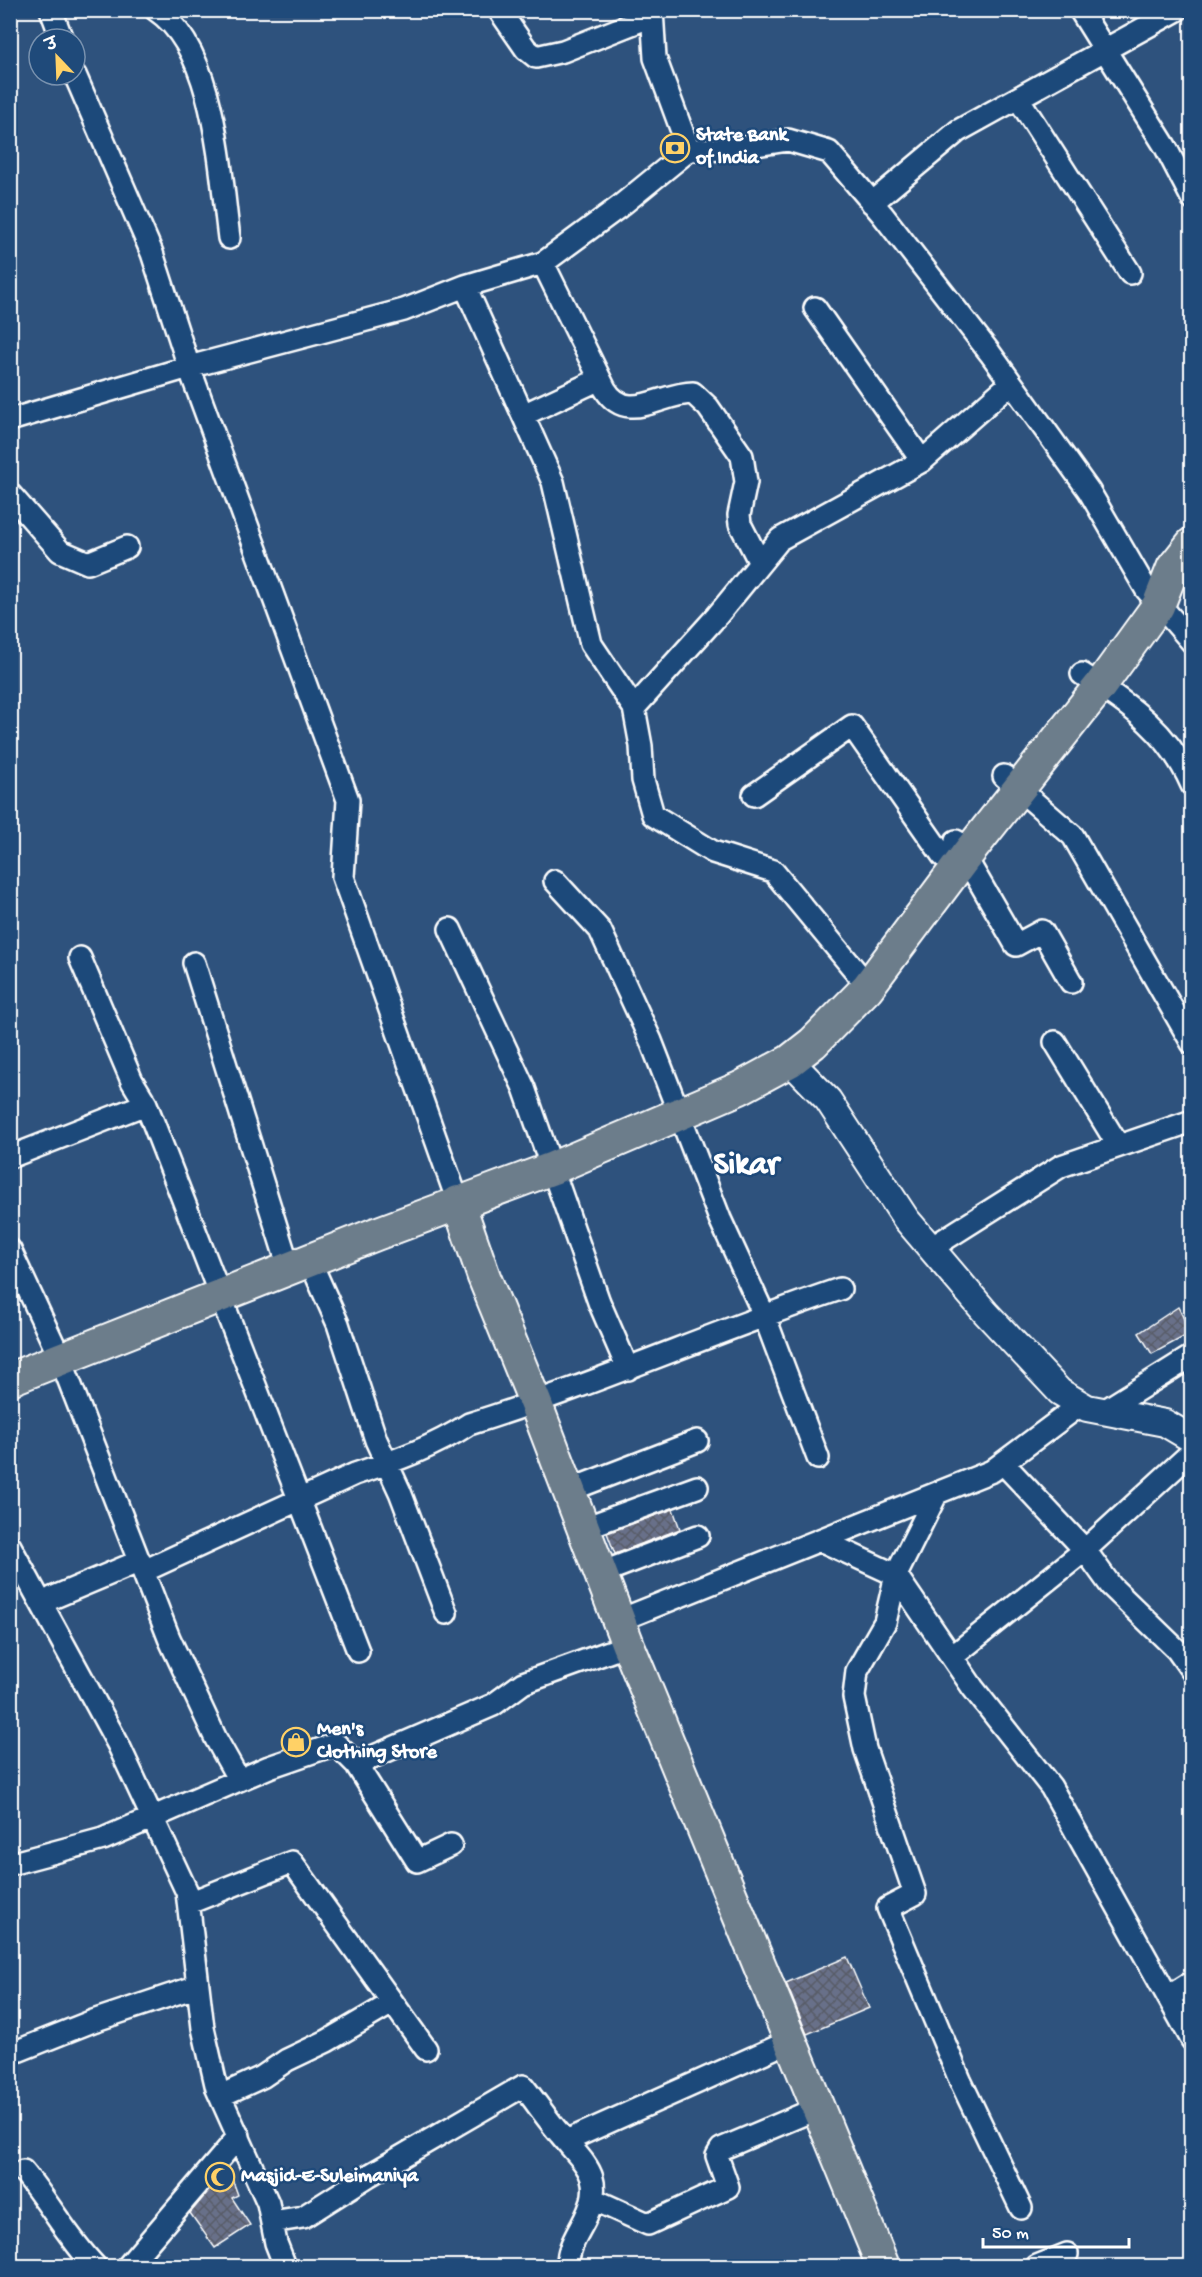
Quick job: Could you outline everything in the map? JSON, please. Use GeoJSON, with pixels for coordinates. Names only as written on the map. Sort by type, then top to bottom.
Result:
{"type":"FeatureCollection","features":[{"type":"Feature","properties":{"kind":"main road"},"geometry":{"type":"LineString","coordinates":[[831,1022],[858,974],[1091,680],[1182,556]]}},
{"type":"Feature","properties":{"kind":"main road"},"geometry":{"type":"LineString","coordinates":[[10,1379],[221,1298],[299,1264],[458,1202],[553,1168],[740,1088],[790,1061],[813,1043],[831,1022],[867,988],[955,851]]}},
{"type":"Feature","properties":{"kind":"main road"},"geometry":{"type":"LineString","coordinates":[[458,1202],[484,1277],[536,1402],[624,1633],[883,2266]]}},
{"type":"Feature","properties":{"kind":"street"},"geometry":{"type":"LineString","coordinates":[[51,10],[57,27]]}},
{"type":"Feature","properties":{"kind":"street"},"geometry":{"type":"LineString","coordinates":[[156,10],[169,21],[186,44],[208,97],[214,122],[229,237]]}},
{"type":"Feature","properties":{"kind":"street"},"geometry":{"type":"LineString","coordinates":[[499,10],[526,49],[536,57],[563,51],[652,14],[655,58],[689,150]]}},
{"type":"Feature","properties":{"kind":"street"},"geometry":{"type":"LineString","coordinates":[[1080,10],[1165,146],[1191,198]]}},
{"type":"Feature","properties":{"kind":"street"},"geometry":{"type":"LineString","coordinates":[[872,203],[958,130],[1107,51],[1177,10]]}},
{"type":"Feature","properties":{"kind":"street"},"geometry":{"type":"LineString","coordinates":[[80,87],[152,253],[189,367],[348,800],[343,877],[458,1202]]}},
{"type":"Feature","properties":{"kind":"street"},"geometry":{"type":"LineString","coordinates":[[1018,98],[1130,273]]}},
{"type":"Feature","properties":{"kind":"street"},"geometry":{"type":"LineString","coordinates":[[10,420],[189,367],[405,310],[465,286],[543,263],[619,207],[689,150],[731,149],[788,140],[829,152],[872,203],[1011,383],[1089,491],[1152,597],[1191,642]]}},
{"type":"Feature","properties":{"kind":"street"},"geometry":{"type":"LineString","coordinates":[[543,263],[610,397],[622,406],[631,407],[682,393],[693,393],[708,407],[742,456],[746,482],[739,515],[740,524],[760,563]]}},
{"type":"Feature","properties":{"kind":"street"},"geometry":{"type":"LineString","coordinates":[[465,286],[553,482],[591,644],[634,708],[641,746],[643,780],[653,816],[713,852],[773,871],[858,974]]}},
{"type":"Feature","properties":{"kind":"street"},"geometry":{"type":"LineString","coordinates":[[815,308],[922,461]]}},
{"type":"Feature","properties":{"kind":"street"},"geometry":{"type":"LineString","coordinates":[[523,415],[600,379]]}},
{"type":"Feature","properties":{"kind":"street"},"geometry":{"type":"LineString","coordinates":[[634,708],[780,539],[922,461],[1011,383]]}},
{"type":"Feature","properties":{"kind":"street"},"geometry":{"type":"LineString","coordinates":[[10,494],[60,551],[88,563],[127,548]]}},
{"type":"Feature","properties":{"kind":"street"},"geometry":{"type":"LineString","coordinates":[[1091,680],[1133,708],[1160,734],[1179,757],[1191,785]]}},
{"type":"Feature","properties":{"kind":"street"},"geometry":{"type":"LineString","coordinates":[[754,795],[852,726],[955,851],[1016,945],[1042,930],[1071,982]]}},
{"type":"Feature","properties":{"kind":"street"},"geometry":{"type":"LineString","coordinates":[[1011,782],[1072,836],[1191,1043]]}},
{"type":"Feature","properties":{"kind":"street"},"geometry":{"type":"LineString","coordinates":[[555,881],[600,930],[651,1041],[720,1219],[764,1315],[818,1458]]}},
{"type":"Feature","properties":{"kind":"street"},"geometry":{"type":"LineString","coordinates":[[450,929],[502,1036],[553,1168],[599,1302],[628,1369]]}},
{"type":"Feature","properties":{"kind":"street"},"geometry":{"type":"LineString","coordinates":[[80,958],[132,1081],[146,1104],[358,1651]]}},
{"type":"Feature","properties":{"kind":"street"},"geometry":{"type":"LineString","coordinates":[[194,963],[299,1264],[338,1324],[376,1440],[388,1464],[446,1613]]}},
{"type":"Feature","properties":{"kind":"street"},"geometry":{"type":"LineString","coordinates":[[1055,1042],[1118,1145]]}},
{"type":"Feature","properties":{"kind":"street"},"geometry":{"type":"LineString","coordinates":[[790,1061],[828,1100],[906,1218],[1059,1392],[1092,1408],[1165,1423],[1191,1440]]}},
{"type":"Feature","properties":{"kind":"street"},"geometry":{"type":"LineString","coordinates":[[10,1157],[146,1104]]}},
{"type":"Feature","properties":{"kind":"street"},"geometry":{"type":"LineString","coordinates":[[931,1248],[1061,1166],[1191,1121]]}},
{"type":"Feature","properties":{"kind":"street"},"geometry":{"type":"LineString","coordinates":[[10,1250],[61,1360],[169,1638],[216,1739],[239,1780]]}},
{"type":"Feature","properties":{"kind":"street"},"geometry":{"type":"LineString","coordinates":[[52,1598],[142,1566],[355,1474],[388,1464],[445,1440],[469,1424],[628,1369],[764,1315],[840,1289]]}},
{"type":"Feature","properties":{"kind":"street"},"geometry":{"type":"LineString","coordinates":[[356,1764],[494,1705],[523,1683],[820,1540],[992,1471],[1092,1408],[1191,1356]]}},
{"type":"Feature","properties":{"kind":"street"},"geometry":{"type":"LineString","coordinates":[[570,1490],[697,1441]]}},
{"type":"Feature","properties":{"kind":"street"},"geometry":{"type":"LineString","coordinates":[[952,1657],[1085,1550],[1191,1452]]}},
{"type":"Feature","properties":{"kind":"street"},"geometry":{"type":"LineString","coordinates":[[1003,1463],[1085,1550],[1111,1586],[1177,1650],[1191,1671]]}},
{"type":"Feature","properties":{"kind":"street"},"geometry":{"type":"LineString","coordinates":[[584,1528],[697,1487]]}},
{"type":"Feature","properties":{"kind":"street"},"geometry":{"type":"LineString","coordinates":[[937,1493],[896,1575],[885,1622],[857,1671],[854,1697],[865,1749],[915,1894],[888,1908],[960,2080],[1021,2208]]}},
{"type":"Feature","properties":{"kind":"street"},"geometry":{"type":"LineString","coordinates":[[602,1573],[698,1536]]}},
{"type":"Feature","properties":{"kind":"street"},"geometry":{"type":"LineString","coordinates":[[820,1540],[896,1575],[952,1657],[1051,1787],[1191,2040]]}},
{"type":"Feature","properties":{"kind":"street"},"geometry":{"type":"LineString","coordinates":[[10,1546],[118,1744],[187,1892],[203,2028],[220,2096],[268,2202],[276,2243],[285,2266]]}},
{"type":"Feature","properties":{"kind":"street"},"geometry":{"type":"LineString","coordinates":[[10,1864],[103,1839],[239,1780],[336,1744],[356,1764],[417,1861],[451,1845]]}},
{"type":"Feature","properties":{"kind":"street"},"geometry":{"type":"LineString","coordinates":[[189,1903],[292,1863],[426,2049]]}},
{"type":"Feature","properties":{"kind":"street"},"geometry":{"type":"LineString","coordinates":[[1168,1997],[1191,1982]]}},
{"type":"Feature","properties":{"kind":"street"},"geometry":{"type":"LineString","coordinates":[[10,2054],[93,2021],[198,1986]]}},
{"type":"Feature","properties":{"kind":"street"},"geometry":{"type":"LineString","coordinates":[[220,2096],[262,2077],[287,2060],[327,2041],[392,2003]]}},
{"type":"Feature","properties":{"kind":"street"},"geometry":{"type":"LineString","coordinates":[[566,2141],[790,2041]]}},
{"type":"Feature","properties":{"kind":"street"},"geometry":{"type":"LineString","coordinates":[[272,2222],[303,2217],[368,2176],[524,2086],[566,2141],[586,2162],[593,2180],[595,2200],[571,2247],[569,2266]]}},
{"type":"Feature","properties":{"kind":"street"},"geometry":{"type":"LineString","coordinates":[[595,2200],[640,2223],[655,2221],[728,2187],[717,2156],[721,2149],[818,2108]]}},
{"type":"Feature","properties":{"kind":"street"},"geometry":{"type":"LineString","coordinates":[[128,2266],[238,2136]]}},
{"type":"Feature","properties":{"kind":"street"},"geometry":{"type":"LineString","coordinates":[[23,2171],[47,2201],[70,2240],[95,2266]]}},
{"type":"Feature","properties":{"kind":"street"},"geometry":{"type":"LineString","coordinates":[[1037,2266],[1067,2254]]}},
{"type":"Feature","properties":{"kind":"building"},"geometry":{"type":"Polygon","coordinates":[[[1178,1307],[1191,1333],[1152,1354],[1139,1333],[1178,1307]]]}},
{"type":"Feature","properties":{"kind":"building"},"geometry":{"type":"Polygon","coordinates":[[[673,1509],[680,1529],[615,1554],[607,1533],[673,1509]]]}},
{"type":"Feature","properties":{"kind":"building"},"geometry":{"type":"Polygon","coordinates":[[[847,1957],[869,2008],[807,2034],[786,1983],[847,1957]]]}},
{"type":"Feature","properties":{"kind":"building"},"geometry":{"type":"Polygon","coordinates":[[[228,2168],[238,2195],[232,2198],[250,2225],[215,2248],[190,2213],[228,2168]]]}},
{"type":"Feature","properties":{"kind":"place","name":"State Bank of India"},"geometry":{"type":"Point","coordinates":[675,148]}},
{"type":"Feature","properties":{"kind":"place","name":"Men's Clothing Store"},"geometry":{"type":"Point","coordinates":[296,1742]}},
{"type":"Feature","properties":{"kind":"place","name":"Masjid-E-Suleimaniya"},"geometry":{"type":"Point","coordinates":[220,2177]}},
{"type":"Feature","properties":{"kind":"district","name":"Sikar"},"geometry":{"type":"Point","coordinates":[746,1166]}}]}
